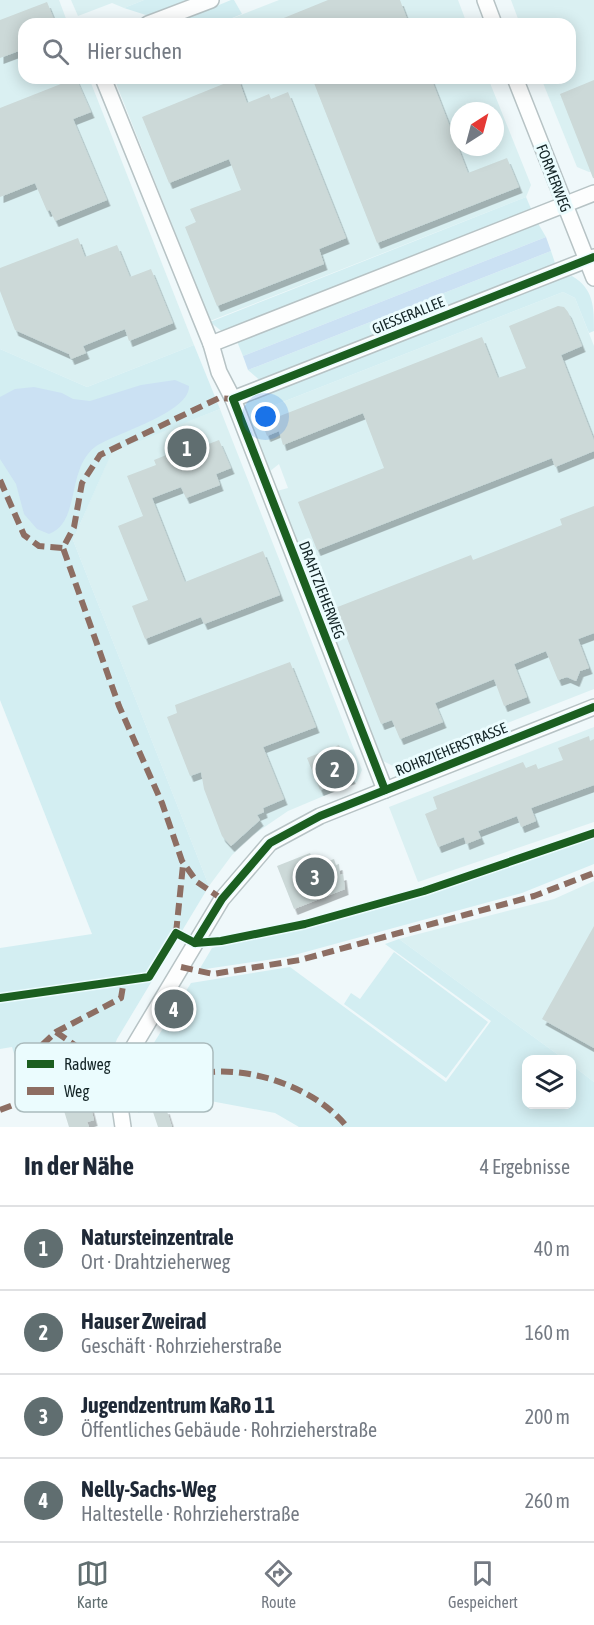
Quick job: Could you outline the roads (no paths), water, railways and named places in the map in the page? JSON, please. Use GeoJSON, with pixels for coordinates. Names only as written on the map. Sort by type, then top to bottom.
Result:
{"type":"FeatureCollection","features":[{"type":"Feature","properties":{"kind":"street"},"geometry":{"type":"LineString","coordinates":[[164,18],[211,0]]}},
{"type":"Feature","properties":{"kind":"street"},"geometry":{"type":"LineString","coordinates":[[484,0],[492,18]]}},
{"type":"Feature","properties":{"kind":"street","name":"DRAHTZIEHERWEG"},"geometry":{"type":"LineString","coordinates":[[105,84],[211,344],[219,372],[233,399],[385,790]]}},
{"type":"Feature","properties":{"kind":"street","name":"FORMERWEG"},"geometry":{"type":"LineString","coordinates":[[517,84],[565,204],[590,258],[594,278]]}},
{"type":"Feature","properties":{"kind":"street"},"geometry":{"type":"LineString","coordinates":[[211,344],[594,193]]}},
{"type":"Feature","properties":{"kind":"street","name":"GIESSERALLEE"},"geometry":{"type":"LineString","coordinates":[[233,399],[590,258]]}},
{"type":"Feature","properties":{"kind":"street","name":"ROHRZIEHERSTRASSE"},"geometry":{"type":"LineString","coordinates":[[136,1043],[222,899],[270,843],[320,816],[594,707]]}},
{"type":"Feature","properties":{"kind":"street","name":"ROHRZIEHERSTRASSE"},"geometry":{"type":"LineString","coordinates":[[121,1112],[123,1127]]}},
{"type":"Feature","properties":{"kind":"place","name":"Natursteinzentrale"},"geometry":{"type":"Point","coordinates":[187,448]}},
{"type":"Feature","properties":{"kind":"place","name":"Hauser Zweirad"},"geometry":{"type":"Point","coordinates":[335,769]}},
{"type":"Feature","properties":{"kind":"place","name":"Jugendzentrum KaRo 11"},"geometry":{"type":"Point","coordinates":[315,877]}},
{"type":"Feature","properties":{"kind":"place","name":"Nelly-Sachs-Weg"},"geometry":{"type":"Point","coordinates":[174,1009]}}]}
